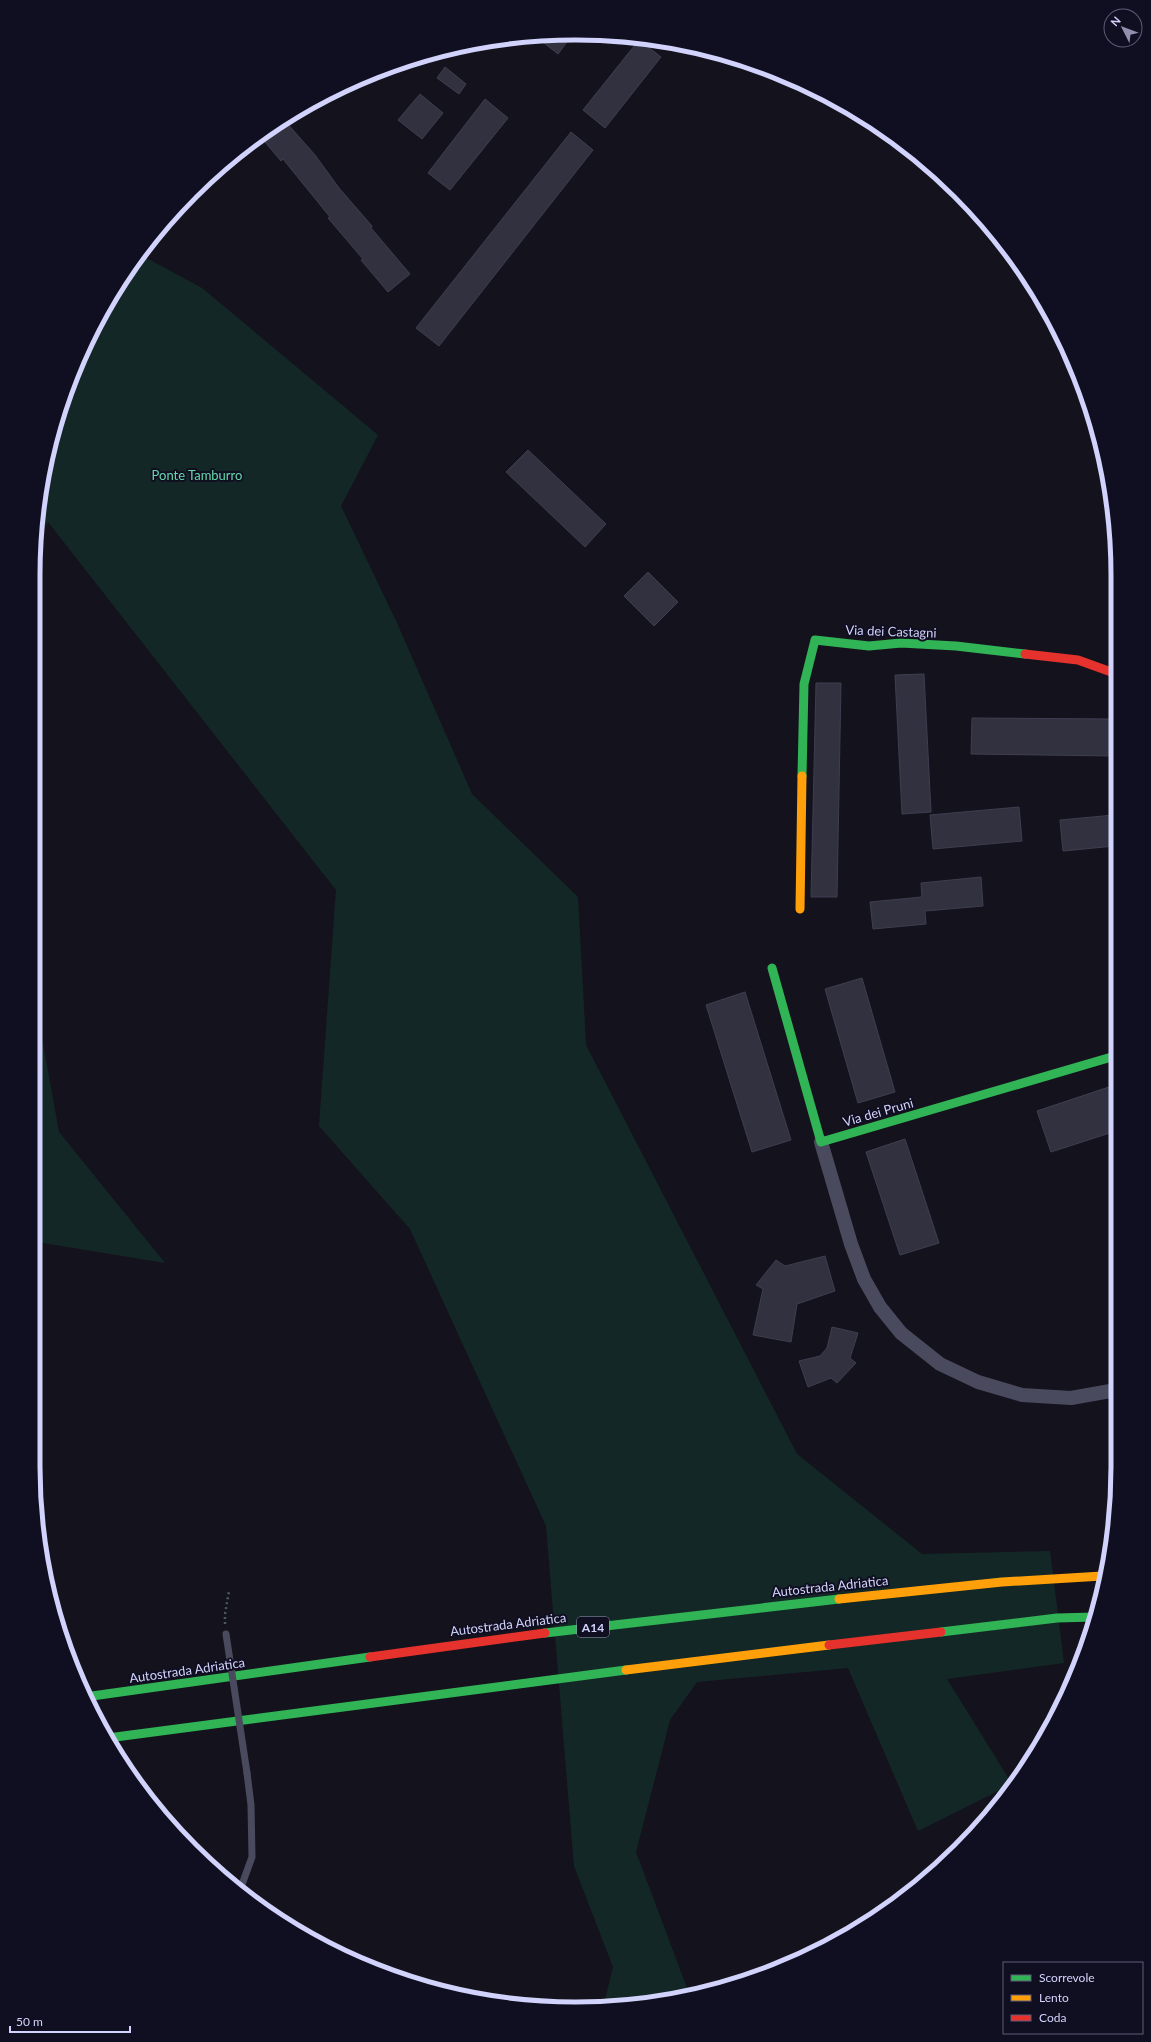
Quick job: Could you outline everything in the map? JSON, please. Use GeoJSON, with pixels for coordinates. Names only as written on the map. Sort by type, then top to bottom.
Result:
{"type":"FeatureCollection","features":[{"type":"Feature","properties":{"kind":"main road","name":"Via dei Castagni"},"geometry":{"type":"LineString","coordinates":[[800,909],[804,684],[815,640],[870,646],[901,643],[956,646],[1078,660],[1111,672]]}},
{"type":"Feature","properties":{"kind":"main road"},"geometry":{"type":"LineString","coordinates":[[772,968],[821,1142]]}},
{"type":"Feature","properties":{"kind":"main road","name":"Via dei Pruni"},"geometry":{"type":"LineString","coordinates":[[821,1142],[1111,1057]]}},
{"type":"Feature","properties":{"kind":"main road","name":"Autostrada Adriatica"},"geometry":{"type":"LineString","coordinates":[[92,1697],[440,1646],[742,1608],[1039,1578],[1100,1576]]}},
{"type":"Feature","properties":{"kind":"main road"},"geometry":{"type":"LineString","coordinates":[[114,1737],[741,1655],[1057,1618],[1089,1617]]}},
{"type":"Feature","properties":{"kind":"street"},"geometry":{"type":"LineString","coordinates":[[821,1142],[851,1244],[864,1279],[880,1307],[901,1333],[940,1364],[978,1382],[1022,1394],[1071,1398],[1111,1391]]}},
{"type":"Feature","properties":{"kind":"lane"},"geometry":{"type":"LineString","coordinates":[[226,1634],[251,1805],[252,1858],[242,1885]]}},
{"type":"Feature","properties":{"kind":"path"},"geometry":{"type":"LineString","coordinates":[[226,1634],[225,1614],[229,1591]]}},
{"type":"Feature","properties":{"kind":"green space","name":"Ponte Tamburro"},"geometry":{"type":"Polygon","coordinates":[[[145,257],[202,288],[378,435],[341,506],[397,623],[472,794],[578,897],[586,1045],[797,1454],[922,1554],[1050,1551],[1064,1663],[947,1679],[1009,1780],[1002,1789],[918,1831],[848,1668],[697,1682],[670,1720],[636,1852],[688,1990],[605,2001],[613,1967],[574,1866],[546,1526],[410,1229],[319,1126],[336,890],[48,522],[42,534],[50,471],[68,403],[95,339],[130,278],[145,257]]]}},
{"type":"Feature","properties":{"kind":"green space"},"geometry":{"type":"Polygon","coordinates":[[[40,1027],[59,1132],[165,1263],[40,1242],[40,1027]]]}},
{"type":"Feature","properties":{"kind":"building"},"geometry":{"type":"Polygon","coordinates":[[[568,40],[558,54],[542,41],[568,40]]]}},
{"type":"Feature","properties":{"kind":"building"},"geometry":{"type":"Polygon","coordinates":[[[636,44],[646,45],[661,57],[605,128],[583,110],[636,44]]]}},
{"type":"Feature","properties":{"kind":"building"},"geometry":{"type":"Polygon","coordinates":[[[445,67],[466,84],[459,94],[437,78],[445,67]]]}},
{"type":"Feature","properties":{"kind":"building"},"geometry":{"type":"Polygon","coordinates":[[[420,94],[443,113],[422,139],[398,120],[420,94]]]}},
{"type":"Feature","properties":{"kind":"building"},"geometry":{"type":"Polygon","coordinates":[[[485,99],[508,118],[450,190],[428,173],[485,99]]]}},
{"type":"Feature","properties":{"kind":"building"},"geometry":{"type":"Polygon","coordinates":[[[288,124],[315,155],[339,188],[372,226],[371,228],[410,274],[388,292],[361,260],[363,259],[328,218],[330,217],[283,159],[281,161],[264,141],[288,124]]]}},
{"type":"Feature","properties":{"kind":"building"},"geometry":{"type":"Polygon","coordinates":[[[571,132],[593,150],[439,346],[416,328],[571,132]]]}},
{"type":"Feature","properties":{"kind":"building"},"geometry":{"type":"Polygon","coordinates":[[[528,450],[606,524],[585,547],[506,472],[528,450]]]}},
{"type":"Feature","properties":{"kind":"building"},"geometry":{"type":"Polygon","coordinates":[[[648,572],[678,602],[654,626],[624,596],[648,572]]]}},
{"type":"Feature","properties":{"kind":"building"},"geometry":{"type":"Polygon","coordinates":[[[924,674],[931,812],[902,814],[895,675],[924,674]]]}},
{"type":"Feature","properties":{"kind":"building"},"geometry":{"type":"Polygon","coordinates":[[[816,683],[841,683],[837,897],[811,897],[816,683]]]}},
{"type":"Feature","properties":{"kind":"building"},"geometry":{"type":"Polygon","coordinates":[[[972,718],[1111,719],[1111,756],[971,754],[972,718]]]}},
{"type":"Feature","properties":{"kind":"building"},"geometry":{"type":"Polygon","coordinates":[[[1019,807],[1022,841],[933,849],[930,815],[1019,807]]]}},
{"type":"Feature","properties":{"kind":"building"},"geometry":{"type":"Polygon","coordinates":[[[1111,815],[1111,846],[1063,851],[1060,820],[1111,815]]]}},
{"type":"Feature","properties":{"kind":"building"},"geometry":{"type":"Polygon","coordinates":[[[981,877],[983,906],[925,911],[926,924],[873,929],[870,902],[922,897],[921,883],[981,877]]]}},
{"type":"Feature","properties":{"kind":"building"},"geometry":{"type":"Polygon","coordinates":[[[862,978],[895,1092],[858,1103],[825,989],[862,978]]]}},
{"type":"Feature","properties":{"kind":"building"},"geometry":{"type":"Polygon","coordinates":[[[745,992],[791,1140],[752,1152],[706,1005],[745,992]]]}},
{"type":"Feature","properties":{"kind":"building"},"geometry":{"type":"Polygon","coordinates":[[[1111,1086],[1111,1133],[1051,1152],[1037,1111],[1111,1086]]]}},
{"type":"Feature","properties":{"kind":"building"},"geometry":{"type":"Polygon","coordinates":[[[905,1139],[939,1243],[900,1255],[866,1152],[905,1139]]]}},
{"type":"Feature","properties":{"kind":"building"},"geometry":{"type":"Polygon","coordinates":[[[825,1256],[835,1291],[797,1304],[791,1342],[753,1335],[763,1289],[756,1285],[776,1260],[785,1266],[825,1256]]]}},
{"type":"Feature","properties":{"kind":"building"},"geometry":{"type":"Polygon","coordinates":[[[832,1327],[858,1333],[850,1358],[856,1363],[837,1383],[831,1378],[808,1387],[799,1361],[820,1356],[827,1348],[832,1327]]]}},
{"type":"Feature","properties":{"kind":"traffic: fast"},"geometry":{"type":"LineString","coordinates":[[802,776],[804,684],[815,640],[869,646],[901,643],[956,646],[1025,654]]}},
{"type":"Feature","properties":{"kind":"traffic: fast"},"geometry":{"type":"LineString","coordinates":[[772,968],[821,1142],[1111,1057]]}},
{"type":"Feature","properties":{"kind":"traffic: fast"},"geometry":{"type":"LineString","coordinates":[[545,1633],[839,1599]]}},
{"type":"Feature","properties":{"kind":"traffic: fast"},"geometry":{"type":"LineString","coordinates":[[941,1632],[1057,1618],[1089,1617]]}},
{"type":"Feature","properties":{"kind":"traffic: fast"},"geometry":{"type":"LineString","coordinates":[[92,1696],[370,1657]]}},
{"type":"Feature","properties":{"kind":"traffic: fast"},"geometry":{"type":"LineString","coordinates":[[114,1737],[626,1670]]}},
{"type":"Feature","properties":{"kind":"traffic: slow"},"geometry":{"type":"LineString","coordinates":[[800,909],[802,776]]}},
{"type":"Feature","properties":{"kind":"traffic: slow"},"geometry":{"type":"LineString","coordinates":[[839,1599],[1002,1582],[1100,1576]]}},
{"type":"Feature","properties":{"kind":"traffic: slow"},"geometry":{"type":"LineString","coordinates":[[626,1670],[829,1645]]}},
{"type":"Feature","properties":{"kind":"traffic: jam"},"geometry":{"type":"LineString","coordinates":[[1025,654],[1078,660],[1111,672]]}},
{"type":"Feature","properties":{"kind":"traffic: jam"},"geometry":{"type":"LineString","coordinates":[[829,1645],[941,1632]]}},
{"type":"Feature","properties":{"kind":"traffic: jam"},"geometry":{"type":"LineString","coordinates":[[370,1657],[545,1633]]}}]}
